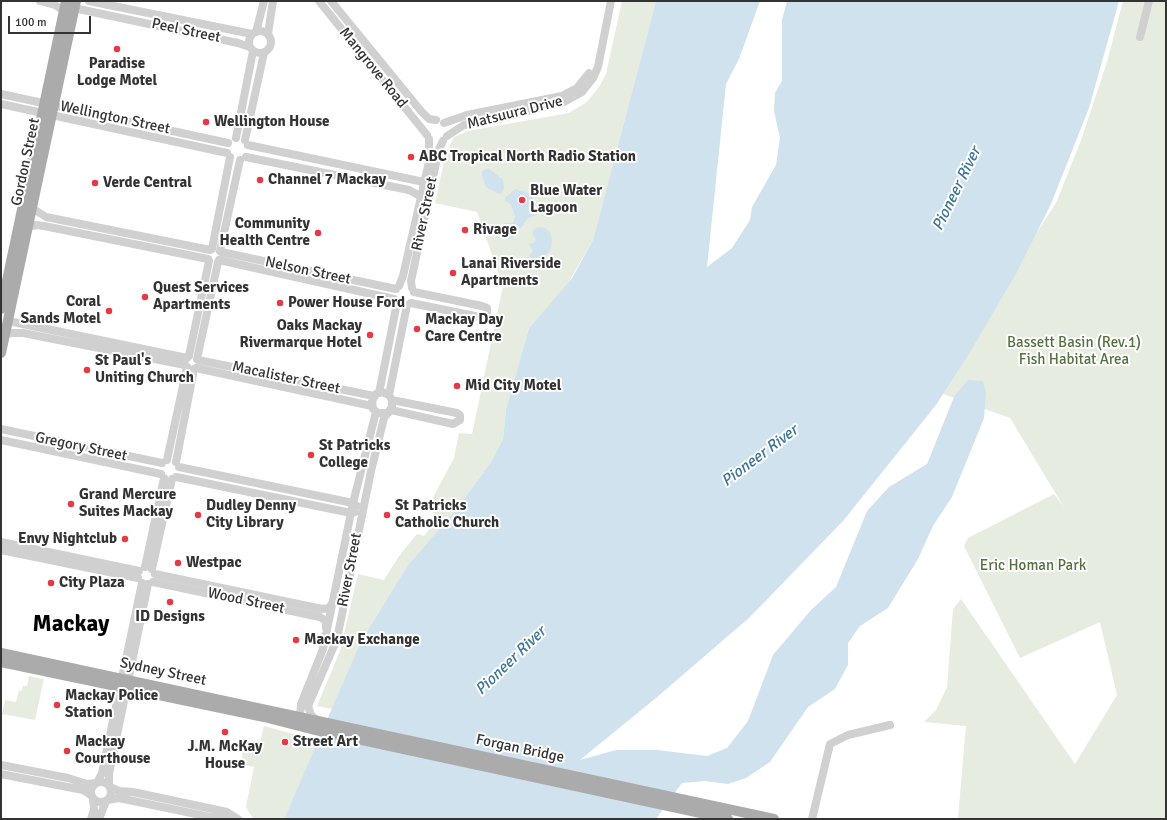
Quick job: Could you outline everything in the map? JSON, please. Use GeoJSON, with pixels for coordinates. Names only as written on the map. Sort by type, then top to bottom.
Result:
{"type":"FeatureCollection","features":[{"type":"Feature","properties":{"kind":"main road","name":"Gordon Street"},"geometry":{"type":"LineString","coordinates":[[1,353],[4,327],[16,283],[32,208],[61,24],[66,1]]}},
{"type":"Feature","properties":{"kind":"main road","name":"Gordon Street"},"geometry":{"type":"LineString","coordinates":[[1,308],[48,109],[75,3]]}},
{"type":"Feature","properties":{"kind":"main road"},"geometry":{"type":"LineString","coordinates":[[61,24],[66,20],[69,6],[75,3]]}},
{"type":"Feature","properties":{"kind":"main road","name":"Sydney Street"},"geometry":{"type":"LineString","coordinates":[[1,653],[124,683],[263,713],[315,727]]}},
{"type":"Feature","properties":{"kind":"main road","name":"Sydney Street"},"geometry":{"type":"LineString","coordinates":[[1,662],[124,683]]}},
{"type":"Feature","properties":{"kind":"main road","name":"Sydney Street"},"geometry":{"type":"LineString","coordinates":[[263,713],[300,716],[315,727]]}},
{"type":"Feature","properties":{"kind":"main road","name":"Forgan Bridge"},"geometry":{"type":"LineString","coordinates":[[315,727],[714,811]]}},
{"type":"Feature","properties":{"kind":"main road"},"geometry":{"type":"LineString","coordinates":[[714,811],[728,819]]}},
{"type":"Feature","properties":{"kind":"main road"},"geometry":{"type":"LineString","coordinates":[[714,811],[774,819]]}},
{"type":"Feature","properties":{"kind":"street"},"geometry":{"type":"LineString","coordinates":[[40,1],[55,5],[64,11]]}},
{"type":"Feature","properties":{"kind":"street","name":"Peel Street"},"geometry":{"type":"LineString","coordinates":[[89,1],[254,33]]}},
{"type":"Feature","properties":{"kind":"street"},"geometry":{"type":"LineString","coordinates":[[168,477],[179,473],[177,465],[192,363],[214,255],[229,155],[228,143],[236,138],[252,49],[249,40],[254,33],[264,1]]}},
{"type":"Feature","properties":{"kind":"street"},"geometry":{"type":"LineString","coordinates":[[214,255],[242,158],[248,151],[246,143],[264,53],[270,45],[268,34],[273,1]]}},
{"type":"Feature","properties":{"kind":"street","name":"Mangrove Road"},"geometry":{"type":"LineString","coordinates":[[319,1],[428,137]]}},
{"type":"Feature","properties":{"kind":"street","name":"Mangrove Road"},"geometry":{"type":"LineString","coordinates":[[332,1],[420,111],[429,118],[436,120]]}},
{"type":"Feature","properties":{"kind":"street","name":"Matsuura Drive"},"geometry":{"type":"LineString","coordinates":[[444,123],[467,115],[562,96],[577,88],[591,71],[607,1]]}},
{"type":"Feature","properties":{"kind":"street","name":"Matsuura Drive"},"geometry":{"type":"LineString","coordinates":[[445,138],[464,125],[480,120],[499,119],[564,102],[582,92],[593,78],[598,67],[611,1]]}},
{"type":"Feature","properties":{"kind":"street"},"geometry":{"type":"LineString","coordinates":[[1140,37],[1149,1]]}},
{"type":"Feature","properties":{"kind":"street","name":"Peel Street"},"geometry":{"type":"LineString","coordinates":[[75,3],[238,43],[252,49]]}},
{"type":"Feature","properties":{"kind":"street"},"geometry":{"type":"LineString","coordinates":[[254,33],[262,31],[268,34]]}},
{"type":"Feature","properties":{"kind":"street"},"geometry":{"type":"LineString","coordinates":[[252,49],[264,53]]}},
{"type":"Feature","properties":{"kind":"street","name":"Wellington Street"},"geometry":{"type":"LineString","coordinates":[[1,94],[48,109],[229,155]]}},
{"type":"Feature","properties":{"kind":"street","name":"Wellington Street"},"geometry":{"type":"LineString","coordinates":[[1,104],[48,109],[228,143]]}},
{"type":"Feature","properties":{"kind":"street"},"geometry":{"type":"LineString","coordinates":[[436,120],[444,123],[448,129],[445,138],[434,142],[428,137],[428,126],[436,120]]}},
{"type":"Feature","properties":{"kind":"street","name":"River Street"},"geometry":{"type":"LineString","coordinates":[[398,288],[403,276],[430,155],[428,137]]}},
{"type":"Feature","properties":{"kind":"street"},"geometry":{"type":"LineString","coordinates":[[236,138],[246,143],[424,182]]}},
{"type":"Feature","properties":{"kind":"street","name":"River Street"},"geometry":{"type":"LineString","coordinates":[[413,290],[412,281],[439,148],[445,138]]}},
{"type":"Feature","properties":{"kind":"street"},"geometry":{"type":"LineString","coordinates":[[229,155],[409,190],[420,196]]}},
{"type":"Feature","properties":{"kind":"street","name":"Nelson Street"},"geometry":{"type":"LineString","coordinates":[[32,208],[45,222]]}},
{"type":"Feature","properties":{"kind":"street","name":"Nelson Street"},"geometry":{"type":"LineString","coordinates":[[28,227],[45,222],[214,255],[398,288]]}},
{"type":"Feature","properties":{"kind":"street","name":"Nelson Street"},"geometry":{"type":"LineString","coordinates":[[214,255],[395,301]]}},
{"type":"Feature","properties":{"kind":"street"},"geometry":{"type":"LineString","coordinates":[[376,395],[395,301],[398,288],[406,285],[413,290],[482,306],[487,308],[487,313],[484,317],[480,317],[421,304],[409,304],[402,306],[395,301]]}},
{"type":"Feature","properties":{"kind":"street"},"geometry":{"type":"LineString","coordinates":[[389,411],[453,424],[460,420],[460,415],[457,413],[425,407],[390,397],[409,304],[414,298],[413,290]]}},
{"type":"Feature","properties":{"kind":"street","name":"Macalister Street"},"geometry":{"type":"LineString","coordinates":[[4,327],[12,332],[24,329]]}},
{"type":"Feature","properties":{"kind":"street","name":"Macalister Street"},"geometry":{"type":"LineString","coordinates":[[4,327],[24,329],[192,363],[390,397]]}},
{"type":"Feature","properties":{"kind":"street"},"geometry":{"type":"LineString","coordinates":[[168,477],[160,468],[165,462],[192,363]]}},
{"type":"Feature","properties":{"kind":"street","name":"Macalister Street"},"geometry":{"type":"LineString","coordinates":[[192,363],[374,409],[382,414],[389,411]]}},
{"type":"Feature","properties":{"kind":"street","name":"River Street"},"geometry":{"type":"LineString","coordinates":[[300,716],[301,704],[320,661],[327,634],[376,395]]}},
{"type":"Feature","properties":{"kind":"street","name":"River Street"},"geometry":{"type":"LineString","coordinates":[[315,727],[308,706],[336,643],[362,511],[384,418],[389,411],[390,397]]}},
{"type":"Feature","properties":{"kind":"street"},"geometry":{"type":"LineString","coordinates":[[422,417],[425,407]]}},
{"type":"Feature","properties":{"kind":"street","name":"Gregory Street"},"geometry":{"type":"LineString","coordinates":[[1,429],[177,465]]}},
{"type":"Feature","properties":{"kind":"street","name":"Gregory Street"},"geometry":{"type":"LineString","coordinates":[[1,440],[168,477],[335,510],[351,513],[362,511]]}},
{"type":"Feature","properties":{"kind":"street"},"geometry":{"type":"LineString","coordinates":[[177,465],[353,503],[362,511]]}},
{"type":"Feature","properties":{"kind":"street"},"geometry":{"type":"LineString","coordinates":[[91,819],[94,810],[93,788],[102,773],[124,683],[168,477]]}},
{"type":"Feature","properties":{"kind":"street"},"geometry":{"type":"LineString","coordinates":[[335,510],[339,505],[336,500]]}},
{"type":"Feature","properties":{"kind":"street","name":"Wood Street"},"geometry":{"type":"LineString","coordinates":[[1,542],[190,586],[273,603],[322,617],[326,621],[327,634]]}},
{"type":"Feature","properties":{"kind":"street","name":"Wood Street"},"geometry":{"type":"LineString","coordinates":[[1,550],[147,576]]}},
{"type":"Feature","properties":{"kind":"street","name":"Wood Street"},"geometry":{"type":"LineString","coordinates":[[273,603],[323,610],[330,607],[334,600]]}},
{"type":"Feature","properties":{"kind":"street"},"geometry":{"type":"LineString","coordinates":[[327,634],[328,640],[332,641],[335,630],[341,622]]}},
{"type":"Feature","properties":{"kind":"street"},"geometry":{"type":"LineString","coordinates":[[99,819],[111,794],[109,774],[124,683]]}},
{"type":"Feature","properties":{"kind":"street"},"geometry":{"type":"LineString","coordinates":[[812,819],[830,744],[848,735],[890,725]]}},
{"type":"Feature","properties":{"kind":"street"},"geometry":{"type":"LineString","coordinates":[[1,765],[68,778],[86,784],[103,782],[119,791],[133,792],[215,813],[232,819]]}},
{"type":"Feature","properties":{"kind":"street"},"geometry":{"type":"LineString","coordinates":[[1,774],[64,787],[82,789],[99,802],[121,798],[215,813],[229,812],[238,819]]}},
{"type":"Feature","properties":{"kind":"street"},"geometry":{"type":"LineString","coordinates":[[818,819],[819,789]]}},
{"type":"Feature","properties":{"kind":"green space"},"geometry":{"type":"Polygon","coordinates":[[[622,1],[656,1],[593,240],[568,283],[529,328],[506,409],[503,439],[491,462],[459,506],[408,565],[361,641],[332,709],[317,706],[340,651],[358,574],[384,580],[399,556],[417,534],[424,536],[430,528],[435,513],[428,511],[430,503],[454,458],[459,433],[472,434],[503,286],[477,212],[435,203],[446,153],[454,137],[468,131],[569,113],[587,102],[599,87],[606,74],[622,1]]]}},
{"type":"Feature","properties":{"kind":"green space","name":"Bassett Basin (Rev.1) Fish Habitat Area"},"geometry":{"type":"Polygon","coordinates":[[[1123,1],[1166,1],[1166,819],[958,819],[966,726],[924,722],[936,710],[947,687],[953,609],[961,599],[1075,764],[1117,695],[1100,622],[1020,658],[964,546],[968,538],[1054,494],[1065,509],[1010,418],[943,394],[1020,258],[1056,203],[1080,143],[1107,62],[1123,1]]]}},
{"type":"Feature","properties":{"kind":"green space"},"geometry":{"type":"Polygon","coordinates":[[[29,676],[44,679],[35,720],[2,714],[5,700],[16,702],[19,690],[22,691],[23,686],[27,686],[29,676]]]}},
{"type":"Feature","properties":{"kind":"green space"},"geometry":{"type":"Polygon","coordinates":[[[264,726],[318,741],[284,819],[253,819],[246,807],[254,767],[240,764],[245,743],[259,746],[264,726]]]}},
{"type":"Feature","properties":{"kind":"water","name":"Pioneer River"},"geometry":{"type":"Polygon","coordinates":[[[656,1],[760,1],[739,59],[726,84],[707,267],[732,248],[750,220],[752,207],[776,165],[780,138],[774,111],[775,93],[782,81],[782,20],[787,1],[1119,1],[1089,108],[1051,204],[1017,272],[970,352],[936,405],[843,521],[750,617],[656,698],[580,760],[616,750],[657,750],[707,756],[727,748],[748,721],[773,655],[811,610],[836,587],[867,511],[889,487],[927,464],[954,397],[968,380],[983,381],[986,393],[984,418],[952,497],[933,526],[918,559],[888,608],[860,626],[848,643],[848,665],[835,689],[808,707],[770,762],[746,778],[728,784],[705,781],[682,783],[656,819],[284,819],[361,641],[408,565],[459,506],[491,462],[503,439],[506,409],[529,328],[572,278],[593,240],[656,1]]]}},
{"type":"Feature","properties":{"kind":"water"},"geometry":{"type":"Polygon","coordinates":[[[488,168],[503,180],[504,189],[501,194],[486,187],[482,176],[482,171],[488,168]]]}},
{"type":"Feature","properties":{"kind":"water"},"geometry":{"type":"Polygon","coordinates":[[[515,189],[529,193],[540,208],[538,214],[527,219],[521,228],[516,230],[513,237],[509,239],[503,237],[501,229],[505,223],[513,223],[515,216],[511,205],[505,200],[505,198],[515,189]]]}},
{"type":"Feature","properties":{"kind":"water"},"geometry":{"type":"Polygon","coordinates":[[[539,227],[545,228],[550,232],[552,240],[551,248],[542,258],[530,259],[529,255],[533,252],[529,244],[534,243],[536,240],[532,233],[533,230],[539,227]]]}},
{"type":"Feature","properties":{"kind":"place","name":"Paradise Lodge Motel"},"geometry":{"type":"Point","coordinates":[117,49]}},
{"type":"Feature","properties":{"kind":"place","name":"Wellington House"},"geometry":{"type":"Point","coordinates":[206,122]}},
{"type":"Feature","properties":{"kind":"place","name":"ABC Tropical North Radio Station"},"geometry":{"type":"Point","coordinates":[411,157]}},
{"type":"Feature","properties":{"kind":"place","name":"Channel 7 Mackay"},"geometry":{"type":"Point","coordinates":[260,180]}},
{"type":"Feature","properties":{"kind":"place","name":"Verde Central"},"geometry":{"type":"Point","coordinates":[95,183]}},
{"type":"Feature","properties":{"kind":"place","name":"Blue Water Lagoon"},"geometry":{"type":"Point","coordinates":[522,200]}},
{"type":"Feature","properties":{"kind":"place","name":"Rivage"},"geometry":{"type":"Point","coordinates":[465,230]}},
{"type":"Feature","properties":{"kind":"place","name":"Community Health Centre"},"geometry":{"type":"Point","coordinates":[318,233]}},
{"type":"Feature","properties":{"kind":"place","name":"Lanai Riverside Apartments"},"geometry":{"type":"Point","coordinates":[453,273]}},
{"type":"Feature","properties":{"kind":"place","name":"Quest Services Apartments"},"geometry":{"type":"Point","coordinates":[145,297]}},
{"type":"Feature","properties":{"kind":"place","name":"Power House Ford"},"geometry":{"type":"Point","coordinates":[280,303]}},
{"type":"Feature","properties":{"kind":"place","name":"Coral Sands Motel"},"geometry":{"type":"Point","coordinates":[109,311]}},
{"type":"Feature","properties":{"kind":"place","name":"Mackay Day Care Centre"},"geometry":{"type":"Point","coordinates":[417,329]}},
{"type":"Feature","properties":{"kind":"place","name":"Oaks Mackay Rivermarque Hotel"},"geometry":{"type":"Point","coordinates":[370,335]}},
{"type":"Feature","properties":{"kind":"place","name":"St Paul's Uniting Church"},"geometry":{"type":"Point","coordinates":[87,370]}},
{"type":"Feature","properties":{"kind":"place","name":"Mid City Motel"},"geometry":{"type":"Point","coordinates":[457,386]}},
{"type":"Feature","properties":{"kind":"place","name":"St Patricks College"},"geometry":{"type":"Point","coordinates":[311,455]}},
{"type":"Feature","properties":{"kind":"place","name":"Grand Mercure Suites Mackay"},"geometry":{"type":"Point","coordinates":[71,504]}},
{"type":"Feature","properties":{"kind":"place","name":"Dudley Denny City Library"},"geometry":{"type":"Point","coordinates":[198,515]}},
{"type":"Feature","properties":{"kind":"place","name":"St Patricks Catholic Church"},"geometry":{"type":"Point","coordinates":[387,515]}},
{"type":"Feature","properties":{"kind":"place","name":"Envy Nightclub"},"geometry":{"type":"Point","coordinates":[125,539]}},
{"type":"Feature","properties":{"kind":"place","name":"Westpac"},"geometry":{"type":"Point","coordinates":[178,563]}},
{"type":"Feature","properties":{"kind":"place","name":"City Plaza"},"geometry":{"type":"Point","coordinates":[51,583]}},
{"type":"Feature","properties":{"kind":"place","name":"ID Designs"},"geometry":{"type":"Point","coordinates":[170,602]}},
{"type":"Feature","properties":{"kind":"place","name":"Mackay Exchange"},"geometry":{"type":"Point","coordinates":[296,640]}},
{"type":"Feature","properties":{"kind":"place","name":"Mackay Police Station"},"geometry":{"type":"Point","coordinates":[57,705]}},
{"type":"Feature","properties":{"kind":"place","name":"J.M. McKay House"},"geometry":{"type":"Point","coordinates":[225,732]}},
{"type":"Feature","properties":{"kind":"place","name":"Street Art"},"geometry":{"type":"Point","coordinates":[285,742]}},
{"type":"Feature","properties":{"kind":"place","name":"Mackay Courthouse"},"geometry":{"type":"Point","coordinates":[67,751]}},
{"type":"Feature","properties":{"kind":"district","name":"Mackay"},"geometry":{"type":"Point","coordinates":[71,625]}},
{"type":"Feature","properties":{"kind":"park label","name":"Eric Homan Park"},"geometry":{"type":"Point","coordinates":[1033,566]}}]}
